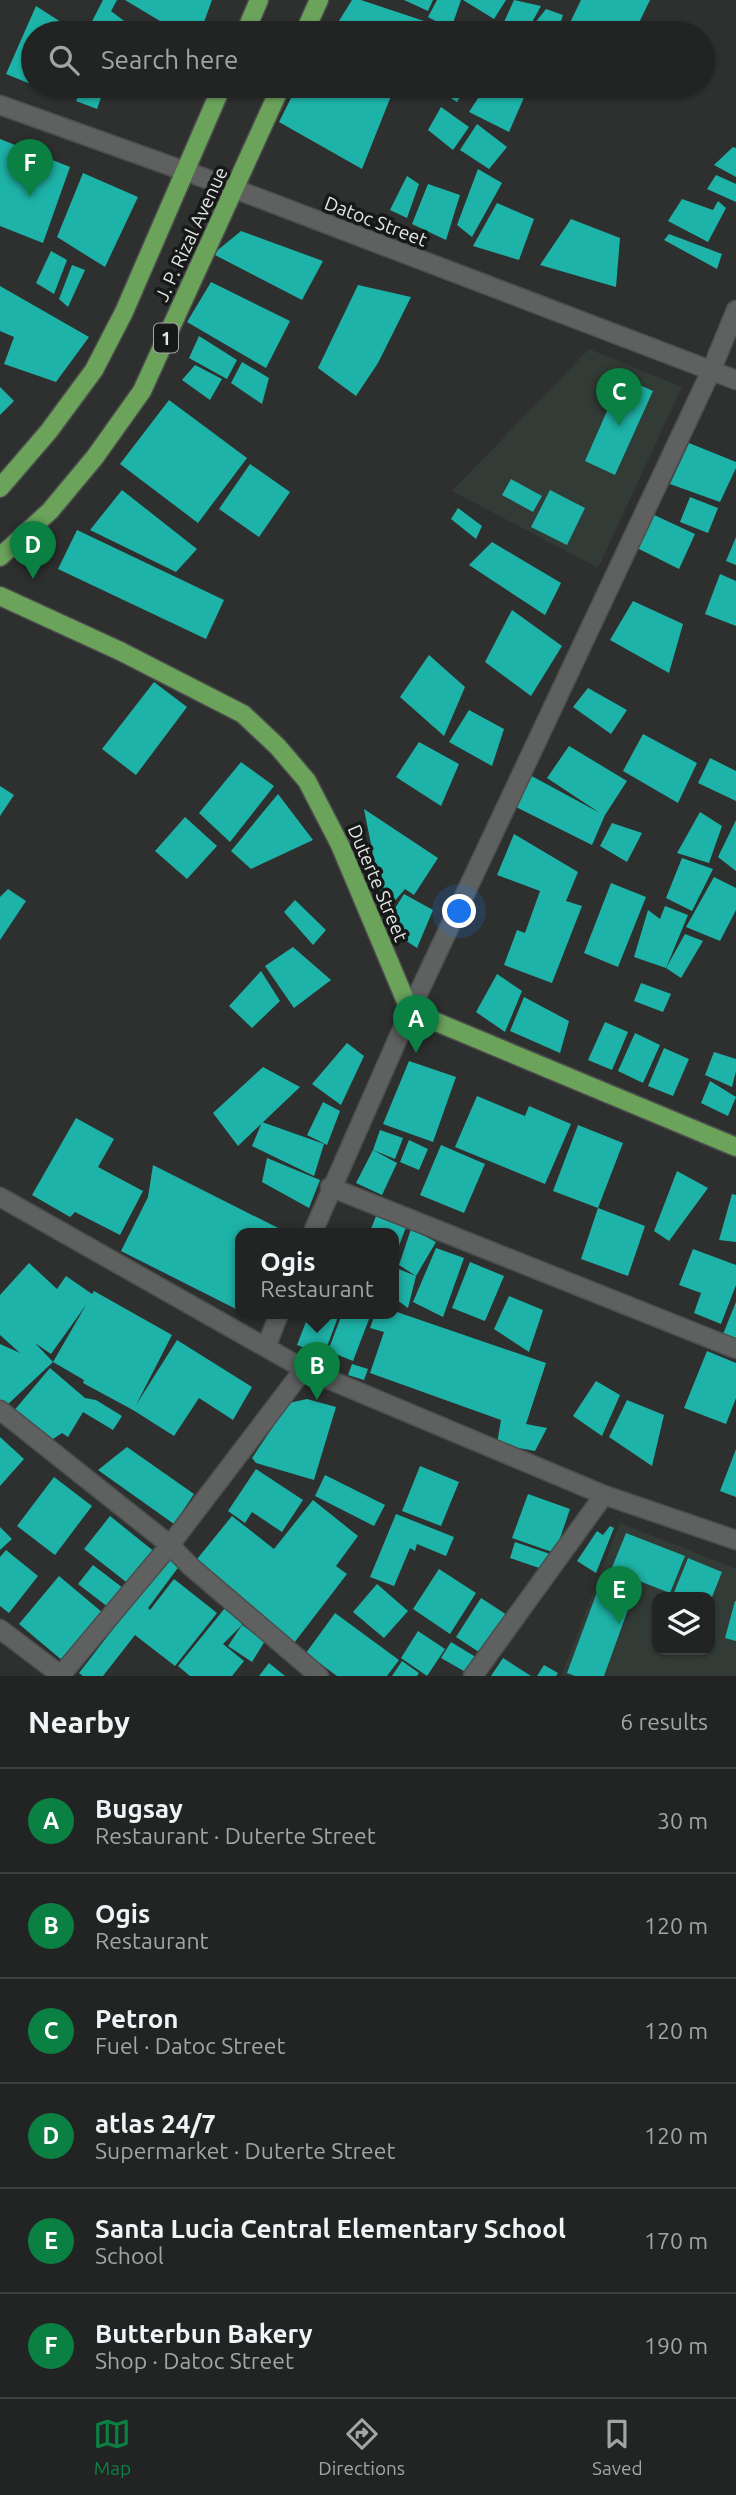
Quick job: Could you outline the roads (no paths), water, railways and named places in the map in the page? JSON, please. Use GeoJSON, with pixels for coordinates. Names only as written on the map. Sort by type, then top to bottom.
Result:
{"type":"FeatureCollection","features":[{"type":"Feature","properties":{"kind":"main road"},"geometry":{"type":"LineString","coordinates":[[250,21],[260,0]]}},
{"type":"Feature","properties":{"kind":"main road"},"geometry":{"type":"LineString","coordinates":[[309,21],[318,0]]}},
{"type":"Feature","properties":{"kind":"main road","name":"J. P. Rizal Avenue"},"geometry":{"type":"LineString","coordinates":[[0,488],[49,431],[94,370],[124,312],[217,98]]}},
{"type":"Feature","properties":{"kind":"main road","name":"J. P. Rizal Avenue"},"geometry":{"type":"LineString","coordinates":[[0,557],[50,511],[95,457],[142,391],[276,98]]}},
{"type":"Feature","properties":{"kind":"main road","name":"Duterte Street"},"geometry":{"type":"LineString","coordinates":[[0,596],[120,651],[243,713],[278,747],[307,782],[340,845],[410,1011]]}},
{"type":"Feature","properties":{"kind":"main road"},"geometry":{"type":"LineString","coordinates":[[410,1011],[736,1147]]}},
{"type":"Feature","properties":{"kind":"street","name":"Datoc Street"},"geometry":{"type":"LineString","coordinates":[[0,105],[234,189],[736,380]]}},
{"type":"Feature","properties":{"kind":"street"},"geometry":{"type":"LineString","coordinates":[[314,1228],[330,1187],[410,1011],[711,372],[736,310]]}},
{"type":"Feature","properties":{"kind":"street"},"geometry":{"type":"LineString","coordinates":[[330,1187],[736,1349]]}},
{"type":"Feature","properties":{"kind":"street"},"geometry":{"type":"LineString","coordinates":[[0,1197],[304,1369],[604,1495],[736,1540]]}},
{"type":"Feature","properties":{"kind":"street"},"geometry":{"type":"LineString","coordinates":[[266,1347],[277,1319]]}},
{"type":"Feature","properties":{"kind":"street"},"geometry":{"type":"LineString","coordinates":[[0,1629],[62,1676],[170,1545],[304,1369]]}},
{"type":"Feature","properties":{"kind":"street"},"geometry":{"type":"LineString","coordinates":[[0,1410],[170,1545],[190,1566],[319,1676]]}},
{"type":"Feature","properties":{"kind":"street"},"geometry":{"type":"LineString","coordinates":[[473,1676],[604,1495]]}},
{"type":"Feature","properties":{"kind":"place","name":"Butterbun Bakery"},"geometry":{"type":"Point","coordinates":[30,197]}},
{"type":"Feature","properties":{"kind":"place","name":"Petron"},"geometry":{"type":"Point","coordinates":[619,426]}},
{"type":"Feature","properties":{"kind":"place","name":"atlas 24/7"},"geometry":{"type":"Point","coordinates":[33,579]}},
{"type":"Feature","properties":{"kind":"place","name":"Bugsay"},"geometry":{"type":"Point","coordinates":[416,1053]}},
{"type":"Feature","properties":{"kind":"place","name":"Ogis"},"geometry":{"type":"Point","coordinates":[317,1400]}},
{"type":"Feature","properties":{"kind":"place","name":"Santa Lucia Central Elementary School"},"geometry":{"type":"Point","coordinates":[619,1624]}}]}
